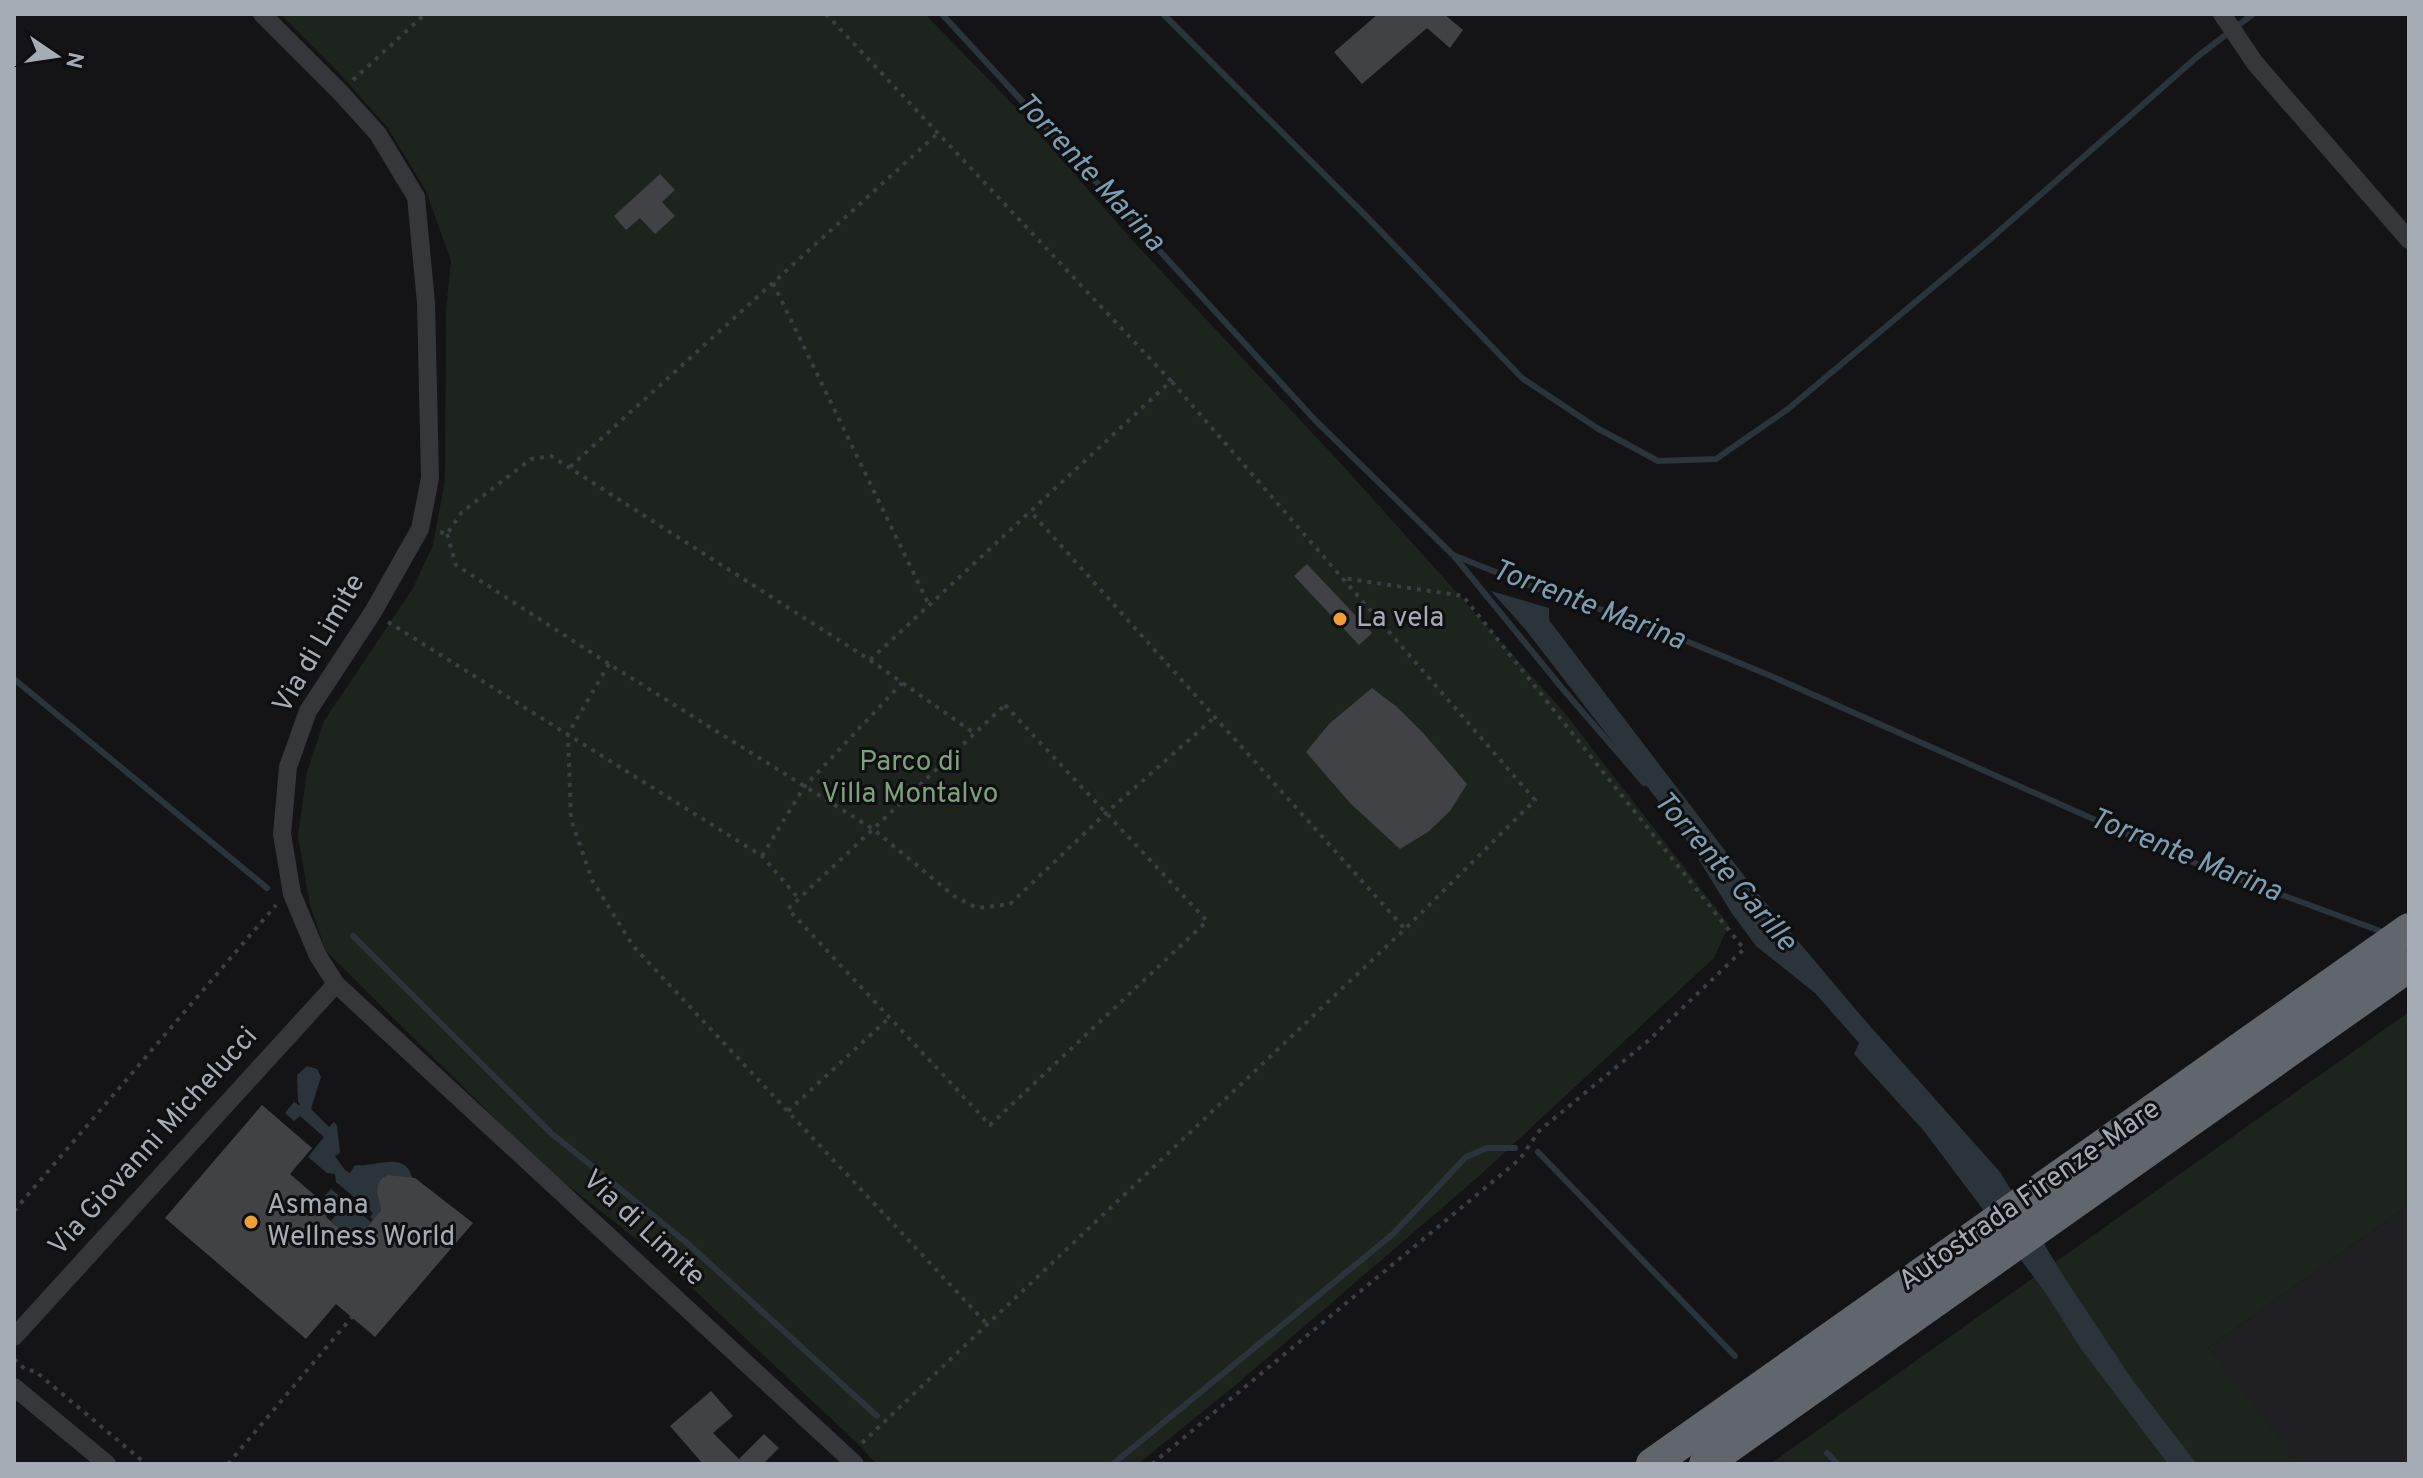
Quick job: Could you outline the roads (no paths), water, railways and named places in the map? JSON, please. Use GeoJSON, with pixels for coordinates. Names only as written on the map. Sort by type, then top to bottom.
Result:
{"type":"FeatureCollection","features":[{"type":"Feature","properties":{"kind":"highway","name":"Autostrada Firenze-Mare"},"geometry":{"type":"LineString","coordinates":[[1652,1464],[2409,929]]}},
{"type":"Feature","properties":{"kind":"highway","name":"Autostrada Firenze-Mare"},"geometry":{"type":"LineString","coordinates":[[1705,1464],[2409,966]]}},
{"type":"Feature","properties":{"kind":"street","name":"Via di Limite"},"geometry":{"type":"LineString","coordinates":[[262,14],[378,134],[416,197],[426,303],[430,478],[420,529],[373,612],[308,711],[288,767],[282,834],[292,894],[318,956],[336,984],[855,1464]]}},
{"type":"Feature","properties":{"kind":"street"},"geometry":{"type":"LineString","coordinates":[[2222,14],[2255,63],[2409,240]]}},
{"type":"Feature","properties":{"kind":"street","name":"Via Giovanni Michelucci"},"geometry":{"type":"LineString","coordinates":[[14,1337],[336,984]]}},
{"type":"Feature","properties":{"kind":"street"},"geometry":{"type":"LineString","coordinates":[[14,1387],[107,1464]]}},
{"type":"Feature","properties":{"kind":"water"},"geometry":{"type":"Polygon","coordinates":[[[1491,591],[1549,608],[1549,620],[1755,890],[1862,1017],[2000,1172],[2133,1381],[2197,1464],[2168,1464],[2081,1349],[2045,1292],[1924,1131],[1854,1054],[1859,1043],[1815,993],[1756,946],[1731,912],[1680,829],[1525,629],[1491,591]]]}},
{"type":"Feature","properties":{"kind":"water"},"geometry":{"type":"Polygon","coordinates":[[[307,1066],[317,1069],[321,1077],[311,1109],[329,1127],[334,1122],[337,1125],[340,1153],[335,1156],[345,1170],[350,1173],[355,1165],[397,1162],[410,1171],[413,1181],[387,1175],[382,1178],[377,1193],[381,1210],[373,1220],[370,1217],[373,1213],[336,1182],[335,1174],[327,1173],[308,1157],[324,1137],[300,1116],[294,1121],[285,1113],[294,1102],[301,1106],[297,1075],[307,1066]]]}},
{"type":"Feature","properties":{"kind":"water"},"geometry":{"type":"Polygon","coordinates":[[[331,1189],[371,1222],[355,1242],[331,1221],[337,1214],[321,1200],[331,1189]]]}},
{"type":"Feature","properties":{"kind":"waterway","name":"Torrente Marina"},"geometry":{"type":"LineString","coordinates":[[942,14],[1315,420],[1453,555],[1541,590],[1640,622],[1771,676],[2179,857],[2383,932]]}},
{"type":"Feature","properties":{"kind":"waterway"},"geometry":{"type":"LineString","coordinates":[[1163,14],[1368,218],[1522,378],[1597,428],[1658,461],[1716,459],[1788,409],[1988,241],[2197,57],[2253,14]]}},
{"type":"Feature","properties":{"kind":"waterway","name":"Torrente Garille"},"geometry":{"type":"LineString","coordinates":[[1454,556],[1644,783]]}},
{"type":"Feature","properties":{"kind":"waterway"},"geometry":{"type":"LineString","coordinates":[[14,679],[267,888]]}},
{"type":"Feature","properties":{"kind":"waterway"},"geometry":{"type":"LineString","coordinates":[[353,936],[551,1133],[687,1243],[877,1416]]}},
{"type":"Feature","properties":{"kind":"waterway"},"geometry":{"type":"LineString","coordinates":[[1113,1464],[1393,1234],[1466,1157],[1487,1148],[1515,1148]]}},
{"type":"Feature","properties":{"kind":"waterway"},"geometry":{"type":"LineString","coordinates":[[1538,1152],[1735,1356]]}},
{"type":"Feature","properties":{"kind":"waterway"},"geometry":{"type":"LineString","coordinates":[[1827,1453],[1838,1464]]}},
{"type":"Feature","properties":{"kind":"place","name":"La vela"},"geometry":{"type":"Point","coordinates":[1340,619]}},
{"type":"Feature","properties":{"kind":"place","name":"Asmana Wellness World"},"geometry":{"type":"Point","coordinates":[251,1222]}},
{"type":"Feature","properties":{"kind":"park label","name":"Parco di Villa Montalvo"},"geometry":{"type":"Point","coordinates":[910,779]}}]}
